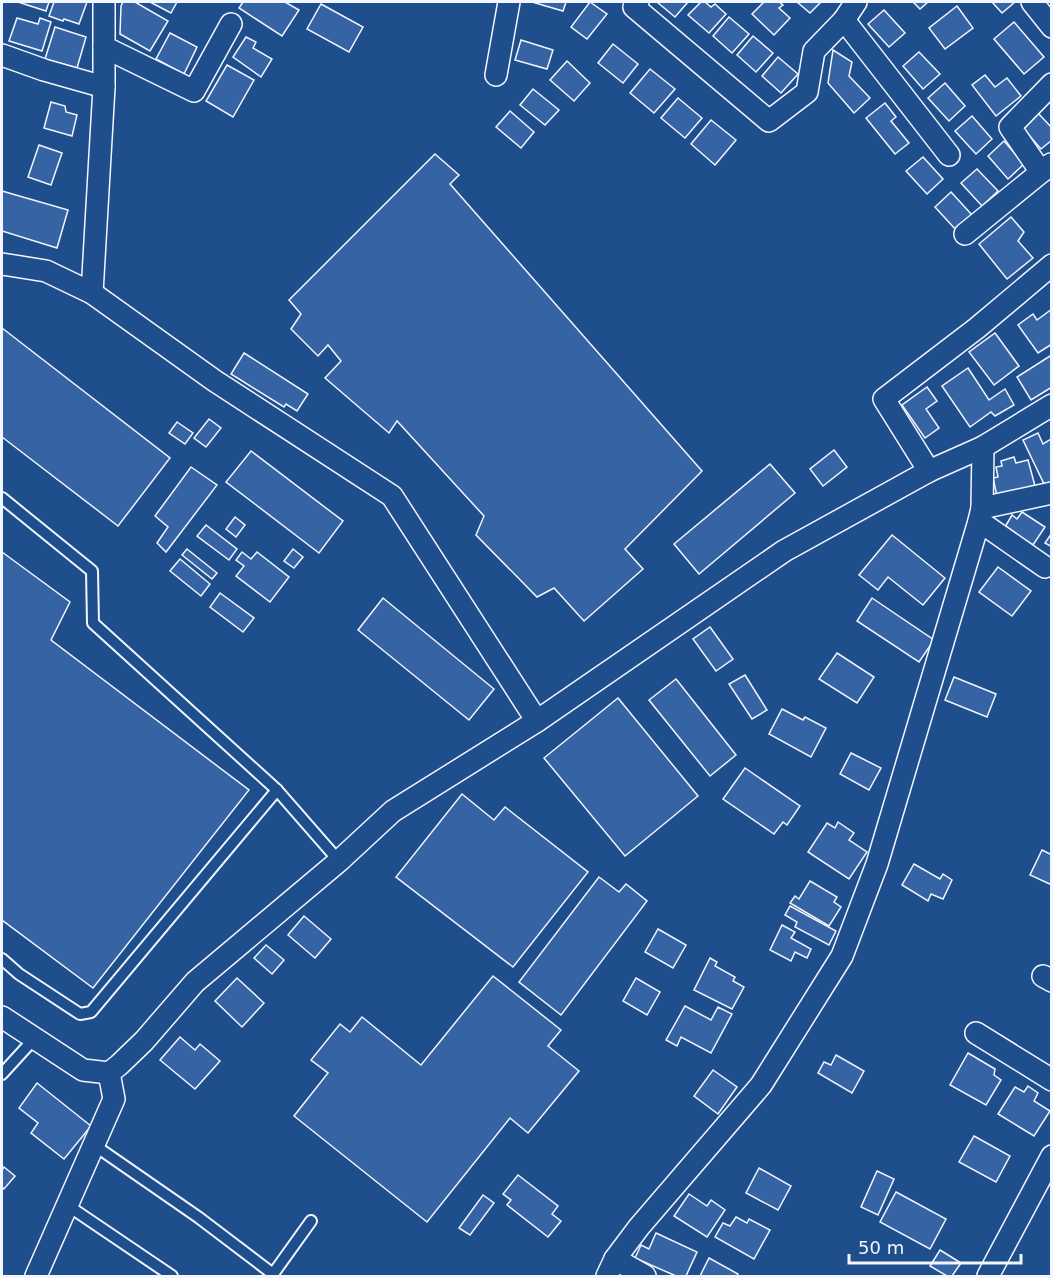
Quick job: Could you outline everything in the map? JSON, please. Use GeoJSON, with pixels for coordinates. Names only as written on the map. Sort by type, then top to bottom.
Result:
{"type":"FeatureCollection","features":[{"type":"Feature","properties":{"kind":"street"},"geometry":{"type":"LineString","coordinates":[[92,293],[104,87],[104,2]]}},
{"type":"Feature","properties":{"kind":"street"},"geometry":{"type":"LineString","coordinates":[[496,75],[509,2]]}},
{"type":"Feature","properties":{"kind":"street"},"geometry":{"type":"LineString","coordinates":[[638,2],[634,7],[769,120],[807,92],[814,51],[844,20],[856,2]]}},
{"type":"Feature","properties":{"kind":"street"},"geometry":{"type":"LineString","coordinates":[[1032,2],[1052,27]]}},
{"type":"Feature","properties":{"kind":"street"},"geometry":{"type":"LineString","coordinates":[[844,20],[949,155]]}},
{"type":"Feature","properties":{"kind":"street"},"geometry":{"type":"LineString","coordinates":[[104,47],[194,91],[231,24]]}},
{"type":"Feature","properties":{"kind":"street"},"geometry":{"type":"LineString","coordinates":[[2,55],[104,87]]}},
{"type":"Feature","properties":{"kind":"street"},"geometry":{"type":"LineString","coordinates":[[965,234],[1046,168],[1010,126],[1052,84]]}},
{"type":"Feature","properties":{"kind":"street"},"geometry":{"type":"LineString","coordinates":[[2,264],[46,271],[92,293],[215,381],[392,496],[537,721]]}},
{"type":"Feature","properties":{"kind":"street"},"geometry":{"type":"LineString","coordinates":[[929,471],[884,399],[977,328],[1052,265]]}},
{"type":"Feature","properties":{"kind":"street"},"geometry":{"type":"LineString","coordinates":[[2,1017],[83,1070],[109,1073],[144,1041],[195,982],[339,861],[393,811],[537,721],[784,551],[929,471],[983,447],[1052,405]]}},
{"type":"Feature","properties":{"kind":"street"},"geometry":{"type":"LineString","coordinates":[[645,1276],[611,1268],[639,1227],[761,1085],[842,956],[877,864],[981,515],[983,447]]}},
{"type":"Feature","properties":{"kind":"street"},"geometry":{"type":"LineString","coordinates":[[981,515],[1052,493]]}},
{"type":"Feature","properties":{"kind":"street"},"geometry":{"type":"LineString","coordinates":[[981,515],[1044,567]]}},
{"type":"Feature","properties":{"kind":"street"},"geometry":{"type":"LineString","coordinates":[[976,1034],[1052,1080]]}},
{"type":"Feature","properties":{"kind":"street"},"geometry":{"type":"LineString","coordinates":[[36,1276],[114,1099],[109,1073]]}},
{"type":"Feature","properties":{"kind":"street"},"geometry":{"type":"LineString","coordinates":[[988,1276],[1052,1156]]}},
{"type":"Feature","properties":{"kind":"lane"},"geometry":{"type":"LineString","coordinates":[[2,498],[92,571],[93,623],[277,790],[339,861]]}},
{"type":"Feature","properties":{"kind":"lane"},"geometry":{"type":"LineString","coordinates":[[2,959],[19,974],[80,1014],[91,1012],[277,790]]}},
{"type":"Feature","properties":{"kind":"lane"},"geometry":{"type":"LineString","coordinates":[[2,1074],[34,1039]]}},
{"type":"Feature","properties":{"kind":"lane"},"geometry":{"type":"LineString","coordinates":[[94,1144],[198,1217],[273,1274],[310,1221]]}},
{"type":"Feature","properties":{"kind":"lane"},"geometry":{"type":"LineString","coordinates":[[67,1205],[171,1276]]}},
{"type":"Feature","properties":{"kind":"building"},"geometry":{"type":"Polygon","coordinates":[[[18,2],[49,2],[46,11],[18,2]]]}},
{"type":"Feature","properties":{"kind":"building"},"geometry":{"type":"Polygon","coordinates":[[[54,2],[87,2],[79,24],[49,16],[54,2]]]}},
{"type":"Feature","properties":{"kind":"building"},"geometry":{"type":"Polygon","coordinates":[[[123,2],[135,2],[168,21],[150,51],[120,34],[123,2]]]}},
{"type":"Feature","properties":{"kind":"building"},"geometry":{"type":"Polygon","coordinates":[[[150,2],[177,2],[171,13],[150,2]]]}},
{"type":"Feature","properties":{"kind":"building"},"geometry":{"type":"Polygon","coordinates":[[[243,2],[285,2],[299,10],[282,36],[239,8],[243,2]]]}},
{"type":"Feature","properties":{"kind":"building"},"geometry":{"type":"Polygon","coordinates":[[[532,2],[566,2],[563,11],[532,2]]]}},
{"type":"Feature","properties":{"kind":"building"},"geometry":{"type":"Polygon","coordinates":[[[590,2],[607,14],[587,39],[571,27],[590,2]]]}},
{"type":"Feature","properties":{"kind":"building"},"geometry":{"type":"Polygon","coordinates":[[[657,2],[688,2],[675,17],[657,2]]]}},
{"type":"Feature","properties":{"kind":"building"},"geometry":{"type":"Polygon","coordinates":[[[701,2],[711,7],[715,4],[726,14],[709,33],[688,15],[701,2]]]}},
{"type":"Feature","properties":{"kind":"building"},"geometry":{"type":"Polygon","coordinates":[[[764,2],[779,2],[783,5],[779,8],[790,18],[774,35],[752,14],[764,2]]]}},
{"type":"Feature","properties":{"kind":"building"},"geometry":{"type":"Polygon","coordinates":[[[797,2],[821,2],[810,13],[797,2]]]}},
{"type":"Feature","properties":{"kind":"building"},"geometry":{"type":"Polygon","coordinates":[[[913,2],[928,2],[920,9],[913,2]]]}},
{"type":"Feature","properties":{"kind":"building"},"geometry":{"type":"Polygon","coordinates":[[[992,2],[1015,2],[1002,13],[992,2]]]}},
{"type":"Feature","properties":{"kind":"building"},"geometry":{"type":"Polygon","coordinates":[[[321,4],[363,27],[349,52],[307,29],[321,4]]]}},
{"type":"Feature","properties":{"kind":"building"},"geometry":{"type":"Polygon","coordinates":[[[957,6],[973,28],[945,49],[929,28],[957,6]]]}},
{"type":"Feature","properties":{"kind":"building"},"geometry":{"type":"Polygon","coordinates":[[[884,10],[905,33],[889,47],[868,24],[884,10]]]}},
{"type":"Feature","properties":{"kind":"building"},"geometry":{"type":"Polygon","coordinates":[[[729,17],[749,34],[732,53],[713,36],[729,17]]]}},
{"type":"Feature","properties":{"kind":"building"},"geometry":{"type":"Polygon","coordinates":[[[17,18],[38,24],[40,18],[51,22],[42,51],[9,41],[17,18]]]}},
{"type":"Feature","properties":{"kind":"building"},"geometry":{"type":"Polygon","coordinates":[[[1014,22],[1044,57],[1024,74],[994,39],[1014,22]]]}},
{"type":"Feature","properties":{"kind":"building"},"geometry":{"type":"Polygon","coordinates":[[[55,27],[86,37],[77,68],[45,59],[55,27]]]}},
{"type":"Feature","properties":{"kind":"building"},"geometry":{"type":"Polygon","coordinates":[[[170,33],[197,47],[184,74],[156,59],[170,33]]]}},
{"type":"Feature","properties":{"kind":"building"},"geometry":{"type":"Polygon","coordinates":[[[753,36],[773,53],[756,72],[737,55],[753,36]]]}},
{"type":"Feature","properties":{"kind":"building"},"geometry":{"type":"Polygon","coordinates":[[[246,37],[256,42],[253,48],[272,59],[261,77],[233,57],[246,37]]]}},
{"type":"Feature","properties":{"kind":"building"},"geometry":{"type":"Polygon","coordinates":[[[521,40],[553,50],[547,69],[515,60],[521,40]]]}},
{"type":"Feature","properties":{"kind":"building"},"geometry":{"type":"Polygon","coordinates":[[[613,44],[638,64],[623,83],[598,63],[613,44]]]}},
{"type":"Feature","properties":{"kind":"building"},"geometry":{"type":"Polygon","coordinates":[[[833,50],[852,62],[849,76],[870,98],[854,113],[828,83],[833,50]]]}},
{"type":"Feature","properties":{"kind":"building"},"geometry":{"type":"Polygon","coordinates":[[[919,52],[940,74],[923,89],[903,66],[919,52]]]}},
{"type":"Feature","properties":{"kind":"building"},"geometry":{"type":"Polygon","coordinates":[[[778,57],[798,74],[781,93],[762,76],[778,57]]]}},
{"type":"Feature","properties":{"kind":"building"},"geometry":{"type":"Polygon","coordinates":[[[567,61],[590,83],[574,101],[550,80],[567,61]]]}},
{"type":"Feature","properties":{"kind":"building"},"geometry":{"type":"Polygon","coordinates":[[[227,65],[254,80],[233,117],[206,101],[227,65]]]}},
{"type":"Feature","properties":{"kind":"building"},"geometry":{"type":"Polygon","coordinates":[[[650,69],[675,89],[654,113],[630,93],[650,69]]]}},
{"type":"Feature","properties":{"kind":"building"},"geometry":{"type":"Polygon","coordinates":[[[985,75],[995,87],[1007,78],[1021,96],[996,116],[972,85],[985,75]]]}},
{"type":"Feature","properties":{"kind":"building"},"geometry":{"type":"Polygon","coordinates":[[[945,83],[965,106],[949,121],[928,98],[945,83]]]}},
{"type":"Feature","properties":{"kind":"building"},"geometry":{"type":"Polygon","coordinates":[[[533,89],[559,110],[545,125],[520,105],[533,89]]]}},
{"type":"Feature","properties":{"kind":"building"},"geometry":{"type":"Polygon","coordinates":[[[678,98],[702,118],[685,138],[661,118],[678,98]]]}},
{"type":"Feature","properties":{"kind":"building"},"geometry":{"type":"Polygon","coordinates":[[[51,102],[65,106],[66,112],[77,115],[72,136],[44,128],[51,102]]]}},
{"type":"Feature","properties":{"kind":"building"},"geometry":{"type":"Polygon","coordinates":[[[885,103],[896,117],[891,121],[909,143],[895,154],[866,118],[885,103]]]}},
{"type":"Feature","properties":{"kind":"building"},"geometry":{"type":"Polygon","coordinates":[[[510,111],[534,132],[521,148],[496,127],[510,111]]]}},
{"type":"Feature","properties":{"kind":"building"},"geometry":{"type":"Polygon","coordinates":[[[1037,112],[1052,128],[1052,140],[1041,149],[1021,126],[1037,112]]]}},
{"type":"Feature","properties":{"kind":"building"},"geometry":{"type":"Polygon","coordinates":[[[972,116],[992,139],[976,154],[955,131],[972,116]]]}},
{"type":"Feature","properties":{"kind":"building"},"geometry":{"type":"Polygon","coordinates":[[[711,120],[736,140],[715,165],[691,144],[711,120]]]}},
{"type":"Feature","properties":{"kind":"building"},"geometry":{"type":"Polygon","coordinates":[[[1004,141],[1024,164],[1008,179],[988,156],[1004,141]]]}},
{"type":"Feature","properties":{"kind":"building"},"geometry":{"type":"Polygon","coordinates":[[[39,145],[62,153],[51,185],[28,177],[39,145]]]}},
{"type":"Feature","properties":{"kind":"building"},"geometry":{"type":"Polygon","coordinates":[[[435,154],[459,175],[450,184],[702,471],[625,549],[643,569],[584,621],[554,588],[537,597],[476,535],[484,516],[397,421],[389,433],[325,378],[341,361],[328,345],[318,356],[291,329],[301,314],[289,300],[435,154]]]}},
{"type":"Feature","properties":{"kind":"building"},"geometry":{"type":"Polygon","coordinates":[[[923,157],[943,179],[927,194],[906,171],[923,157]]]}},
{"type":"Feature","properties":{"kind":"building"},"geometry":{"type":"Polygon","coordinates":[[[977,169],[998,191],[982,206],[961,183],[977,169]]]}},
{"type":"Feature","properties":{"kind":"building"},"geometry":{"type":"Polygon","coordinates":[[[2,191],[68,210],[57,248],[2,231],[2,191]]]}},
{"type":"Feature","properties":{"kind":"building"},"geometry":{"type":"Polygon","coordinates":[[[951,192],[972,215],[956,230],[935,207],[951,192]]]}},
{"type":"Feature","properties":{"kind":"building"},"geometry":{"type":"Polygon","coordinates":[[[1011,217],[1024,232],[1018,241],[1033,258],[1007,279],[979,244],[1011,217]]]}},
{"type":"Feature","properties":{"kind":"building"},"geometry":{"type":"Polygon","coordinates":[[[1052,309],[1052,344],[1038,353],[1018,325],[1033,314],[1037,320],[1052,309]]]}},
{"type":"Feature","properties":{"kind":"building"},"geometry":{"type":"Polygon","coordinates":[[[2,328],[170,458],[118,526],[2,437],[2,328]]]}},
{"type":"Feature","properties":{"kind":"building"},"geometry":{"type":"Polygon","coordinates":[[[995,333],[1019,366],[994,385],[969,352],[995,333]]]}},
{"type":"Feature","properties":{"kind":"building"},"geometry":{"type":"Polygon","coordinates":[[[244,353],[308,394],[297,411],[286,404],[284,407],[231,374],[244,353]]]}},
{"type":"Feature","properties":{"kind":"building"},"geometry":{"type":"Polygon","coordinates":[[[1050,356],[1052,358],[1052,387],[1031,400],[1017,377],[1050,356]]]}},
{"type":"Feature","properties":{"kind":"building"},"geometry":{"type":"Polygon","coordinates":[[[968,368],[989,400],[1005,389],[1014,405],[995,416],[991,412],[970,427],[942,386],[968,368]]]}},
{"type":"Feature","properties":{"kind":"building"},"geometry":{"type":"Polygon","coordinates":[[[927,387],[937,401],[926,409],[939,428],[925,438],[902,405],[927,387]]]}},
{"type":"Feature","properties":{"kind":"building"},"geometry":{"type":"Polygon","coordinates":[[[209,419],[221,428],[206,447],[194,438],[209,419]]]}},
{"type":"Feature","properties":{"kind":"building"},"geometry":{"type":"Polygon","coordinates":[[[177,422],[193,433],[185,444],[169,433],[177,422]]]}},
{"type":"Feature","properties":{"kind":"building"},"geometry":{"type":"Polygon","coordinates":[[[1038,433],[1043,444],[1051,439],[1052,441],[1052,483],[1045,486],[1023,440],[1038,433]]]}},
{"type":"Feature","properties":{"kind":"building"},"geometry":{"type":"Polygon","coordinates":[[[834,450],[847,467],[823,486],[810,469],[834,450]]]}},
{"type":"Feature","properties":{"kind":"building"},"geometry":{"type":"Polygon","coordinates":[[[251,451],[343,521],[319,553],[226,482],[251,451]]]}},
{"type":"Feature","properties":{"kind":"building"},"geometry":{"type":"Polygon","coordinates":[[[1014,457],[1016,463],[1028,460],[1035,486],[997,496],[993,478],[998,477],[996,467],[1002,466],[1001,461],[1014,457]]]}},
{"type":"Feature","properties":{"kind":"building"},"geometry":{"type":"Polygon","coordinates":[[[770,464],[795,493],[699,574],[674,544],[770,464]]]}},
{"type":"Feature","properties":{"kind":"building"},"geometry":{"type":"Polygon","coordinates":[[[191,467],[217,485],[166,552],[157,543],[168,527],[155,516],[191,467]]]}},
{"type":"Feature","properties":{"kind":"building"},"geometry":{"type":"Polygon","coordinates":[[[1022,512],[1045,527],[1033,545],[1005,527],[1012,515],[1017,519],[1022,512]]]}},
{"type":"Feature","properties":{"kind":"building"},"geometry":{"type":"Polygon","coordinates":[[[235,517],[245,525],[236,537],[226,529],[235,517]]]}},
{"type":"Feature","properties":{"kind":"building"},"geometry":{"type":"Polygon","coordinates":[[[206,525],[237,549],[229,560],[197,536],[206,525]]]}},
{"type":"Feature","properties":{"kind":"building"},"geometry":{"type":"Polygon","coordinates":[[[1052,533],[1052,547],[1045,543],[1052,533]]]}},
{"type":"Feature","properties":{"kind":"building"},"geometry":{"type":"Polygon","coordinates":[[[892,535],[945,578],[923,605],[888,577],[878,590],[859,575],[892,535]]]}},
{"type":"Feature","properties":{"kind":"building"},"geometry":{"type":"Polygon","coordinates":[[[187,549],[217,573],[212,579],[182,555],[187,549]]]}},
{"type":"Feature","properties":{"kind":"building"},"geometry":{"type":"Polygon","coordinates":[[[293,549],[303,557],[294,568],[284,561],[293,549]]]}},
{"type":"Feature","properties":{"kind":"building"},"geometry":{"type":"Polygon","coordinates":[[[2,552],[70,602],[51,640],[249,790],[93,988],[2,920],[2,552]]]}},
{"type":"Feature","properties":{"kind":"building"},"geometry":{"type":"Polygon","coordinates":[[[242,552],[251,559],[257,552],[289,577],[270,602],[236,576],[244,566],[236,560],[242,552]]]}},
{"type":"Feature","properties":{"kind":"building"},"geometry":{"type":"Polygon","coordinates":[[[180,559],[210,584],[201,596],[170,571],[180,559]]]}},
{"type":"Feature","properties":{"kind":"building"},"geometry":{"type":"Polygon","coordinates":[[[998,567],[1031,591],[1012,616],[979,592],[998,567]]]}},
{"type":"Feature","properties":{"kind":"building"},"geometry":{"type":"Polygon","coordinates":[[[220,593],[254,618],[243,632],[210,607],[220,593]]]}},
{"type":"Feature","properties":{"kind":"building"},"geometry":{"type":"Polygon","coordinates":[[[383,598],[494,689],[469,720],[358,630],[383,598]]]}},
{"type":"Feature","properties":{"kind":"building"},"geometry":{"type":"Polygon","coordinates":[[[872,598],[934,640],[919,662],[857,621],[872,598]]]}},
{"type":"Feature","properties":{"kind":"building"},"geometry":{"type":"Polygon","coordinates":[[[710,627],[733,659],[716,671],[693,639],[710,627]]]}},
{"type":"Feature","properties":{"kind":"building"},"geometry":{"type":"Polygon","coordinates":[[[837,653],[874,677],[857,703],[819,679],[837,653]]]}},
{"type":"Feature","properties":{"kind":"building"},"geometry":{"type":"Polygon","coordinates":[[[745,675],[767,710],[752,719],[729,684],[745,675]]]}},
{"type":"Feature","properties":{"kind":"building"},"geometry":{"type":"Polygon","coordinates":[[[954,677],[996,694],[987,717],[945,700],[954,677]]]}},
{"type":"Feature","properties":{"kind":"building"},"geometry":{"type":"Polygon","coordinates":[[[676,679],[736,755],[710,776],[649,700],[676,679]]]}},
{"type":"Feature","properties":{"kind":"building"},"geometry":{"type":"Polygon","coordinates":[[[618,698],[698,796],[625,856],[544,758],[618,698]]]}},
{"type":"Feature","properties":{"kind":"building"},"geometry":{"type":"Polygon","coordinates":[[[782,709],[826,728],[811,757],[769,734],[782,709]]]}},
{"type":"Feature","properties":{"kind":"building"},"geometry":{"type":"Polygon","coordinates":[[[851,753],[881,768],[869,790],[840,774],[851,753]]]}},
{"type":"Feature","properties":{"kind":"building"},"geometry":{"type":"Polygon","coordinates":[[[745,768],[800,806],[787,825],[783,822],[774,834],[723,799],[745,768]]]}},
{"type":"Feature","properties":{"kind":"building"},"geometry":{"type":"Polygon","coordinates":[[[462,794],[494,820],[505,807],[588,872],[513,967],[396,877],[462,794]]]}},
{"type":"Feature","properties":{"kind":"building"},"geometry":{"type":"Polygon","coordinates":[[[838,822],[854,833],[849,840],[867,852],[849,879],[808,852],[827,823],[835,828],[838,822]]]}},
{"type":"Feature","properties":{"kind":"building"},"geometry":{"type":"Polygon","coordinates":[[[1042,850],[1052,855],[1052,885],[1030,875],[1042,850]]]}},
{"type":"Feature","properties":{"kind":"building"},"geometry":{"type":"Polygon","coordinates":[[[914,864],[940,879],[943,874],[952,880],[943,899],[931,894],[928,901],[902,885],[914,864]]]}},
{"type":"Feature","properties":{"kind":"building"},"geometry":{"type":"Polygon","coordinates":[[[599,877],[619,892],[626,884],[647,901],[561,1015],[519,982],[599,877]]]}},
{"type":"Feature","properties":{"kind":"building"},"geometry":{"type":"Polygon","coordinates":[[[810,881],[837,897],[834,902],[841,907],[829,926],[790,903],[795,896],[799,899],[810,881]]]}},
{"type":"Feature","properties":{"kind":"building"},"geometry":{"type":"Polygon","coordinates":[[[790,906],[836,931],[829,945],[795,927],[797,922],[785,915],[790,906]]]}},
{"type":"Feature","properties":{"kind":"building"},"geometry":{"type":"Polygon","coordinates":[[[304,916],[331,939],[315,958],[288,935],[304,916]]]}},
{"type":"Feature","properties":{"kind":"building"},"geometry":{"type":"Polygon","coordinates":[[[782,925],[795,932],[791,938],[811,949],[807,958],[795,952],[791,961],[770,950],[782,925]]]}},
{"type":"Feature","properties":{"kind":"building"},"geometry":{"type":"Polygon","coordinates":[[[658,929],[686,945],[673,968],[645,952],[658,929]]]}},
{"type":"Feature","properties":{"kind":"building"},"geometry":{"type":"Polygon","coordinates":[[[266,945],[284,960],[272,974],[254,958],[266,945]]]}},
{"type":"Feature","properties":{"kind":"building"},"geometry":{"type":"Polygon","coordinates":[[[710,958],[717,962],[715,966],[735,977],[733,981],[744,987],[732,1009],[694,990],[710,958]]]}},
{"type":"Feature","properties":{"kind":"building"},"geometry":{"type":"Polygon","coordinates":[[[493,976],[561,1030],[548,1046],[579,1071],[528,1133],[510,1118],[427,1222],[294,1116],[328,1073],[311,1060],[340,1024],[350,1032],[362,1017],[421,1065],[493,976]]]}},
{"type":"Feature","properties":{"kind":"building"},"geometry":{"type":"Polygon","coordinates":[[[237,978],[264,1003],[242,1027],[215,1001],[237,978]]]}},
{"type":"Feature","properties":{"kind":"building"},"geometry":{"type":"Polygon","coordinates":[[[636,978],[660,992],[647,1015],[623,1001],[636,978]]]}},
{"type":"Feature","properties":{"kind":"building"},"geometry":{"type":"Polygon","coordinates":[[[685,1006],[711,1020],[718,1007],[732,1014],[711,1053],[681,1037],[677,1046],[666,1040],[685,1006]]]}},
{"type":"Feature","properties":{"kind":"building"},"geometry":{"type":"Polygon","coordinates":[[[180,1037],[195,1050],[200,1044],[220,1061],[195,1089],[160,1060],[180,1037]]]}},
{"type":"Feature","properties":{"kind":"building"},"geometry":{"type":"Polygon","coordinates":[[[968,1053],[995,1069],[994,1075],[1001,1080],[986,1105],[950,1085],[968,1053]]]}},
{"type":"Feature","properties":{"kind":"building"},"geometry":{"type":"Polygon","coordinates":[[[836,1055],[864,1071],[852,1093],[818,1073],[824,1062],[831,1065],[836,1055]]]}},
{"type":"Feature","properties":{"kind":"building"},"geometry":{"type":"Polygon","coordinates":[[[713,1070],[737,1087],[718,1114],[694,1096],[713,1070]]]}},
{"type":"Feature","properties":{"kind":"building"},"geometry":{"type":"Polygon","coordinates":[[[37,1083],[91,1126],[64,1159],[31,1133],[38,1123],[19,1108],[37,1083]]]}},
{"type":"Feature","properties":{"kind":"building"},"geometry":{"type":"Polygon","coordinates":[[[1028,1086],[1038,1093],[1034,1101],[1050,1111],[1034,1136],[998,1114],[1015,1087],[1024,1092],[1028,1086]]]}},
{"type":"Feature","properties":{"kind":"building"},"geometry":{"type":"Polygon","coordinates":[[[974,1136],[1010,1156],[996,1182],[959,1162],[974,1136]]]}},
{"type":"Feature","properties":{"kind":"building"},"geometry":{"type":"Polygon","coordinates":[[[4,1167],[15,1176],[4,1189],[2,1170],[4,1167]]]}},
{"type":"Feature","properties":{"kind":"building"},"geometry":{"type":"Polygon","coordinates":[[[759,1168],[791,1186],[778,1210],[746,1193],[759,1168]]]}},
{"type":"Feature","properties":{"kind":"building"},"geometry":{"type":"Polygon","coordinates":[[[877,1171],[894,1179],[878,1215],[861,1207],[877,1171]]]}},
{"type":"Feature","properties":{"kind":"building"},"geometry":{"type":"Polygon","coordinates":[[[518,1175],[558,1206],[552,1214],[561,1221],[548,1237],[507,1205],[511,1200],[503,1194],[518,1175]]]}},
{"type":"Feature","properties":{"kind":"building"},"geometry":{"type":"Polygon","coordinates":[[[896,1192],[946,1219],[930,1249],[880,1222],[896,1192]]]}},
{"type":"Feature","properties":{"kind":"building"},"geometry":{"type":"Polygon","coordinates":[[[689,1194],[707,1206],[711,1200],[725,1210],[707,1237],[674,1216],[689,1194]]]}},
{"type":"Feature","properties":{"kind":"building"},"geometry":{"type":"Polygon","coordinates":[[[483,1195],[494,1203],[470,1235],[459,1228],[483,1195]]]}},
{"type":"Feature","properties":{"kind":"building"},"geometry":{"type":"Polygon","coordinates":[[[736,1217],[747,1223],[749,1219],[770,1230],[754,1259],[715,1237],[723,1223],[730,1226],[736,1217]]]}},
{"type":"Feature","properties":{"kind":"building"},"geometry":{"type":"Polygon","coordinates":[[[656,1233],[697,1252],[686,1276],[676,1276],[635,1258],[641,1245],[649,1249],[656,1233]]]}},
{"type":"Feature","properties":{"kind":"building"},"geometry":{"type":"Polygon","coordinates":[[[940,1250],[961,1263],[952,1276],[947,1276],[930,1266],[940,1250]]]}},
{"type":"Feature","properties":{"kind":"building"},"geometry":{"type":"Polygon","coordinates":[[[709,1258],[738,1274],[737,1276],[700,1276],[709,1258]]]}}]}
